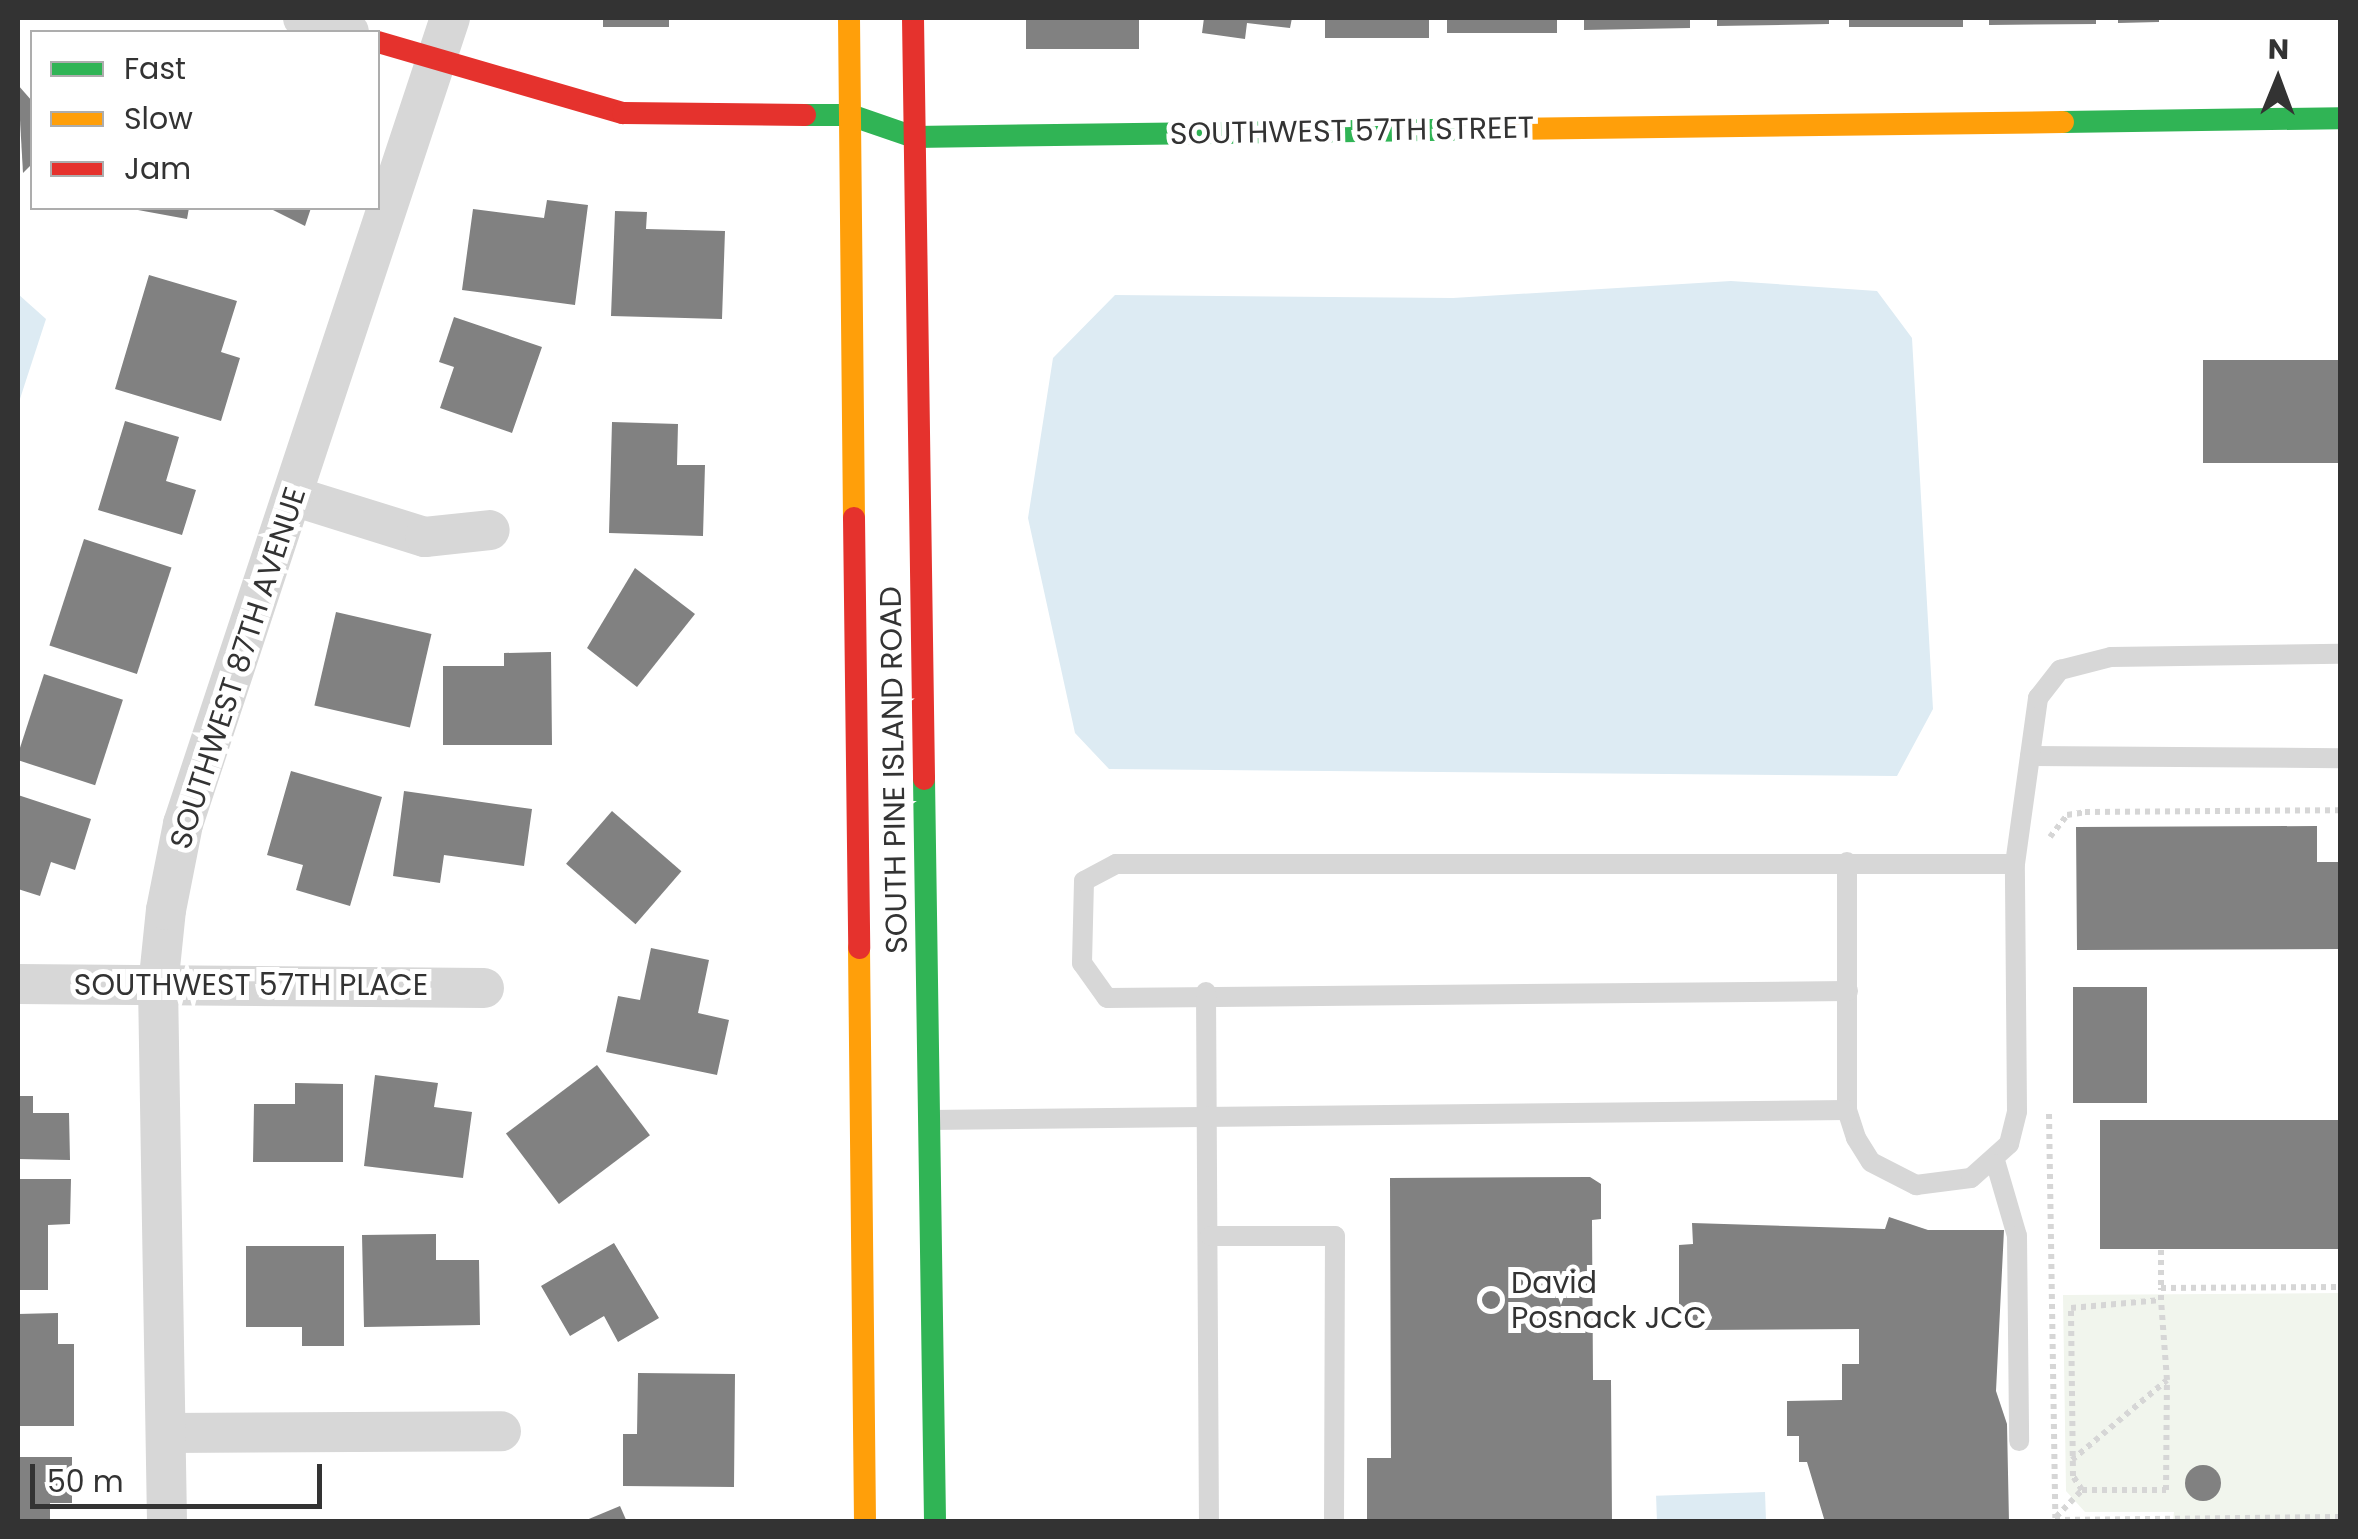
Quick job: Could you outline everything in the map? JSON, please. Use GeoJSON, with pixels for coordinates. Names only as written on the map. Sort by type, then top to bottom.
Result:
{"type":"FeatureCollection","features":[{"type":"Feature","properties":{"kind":"main road","name":"SOUTH PINE ISLAND ROAD"},"geometry":{"type":"LineString","coordinates":[[849,18],[865,1522]]}},
{"type":"Feature","properties":{"kind":"main road","name":"SOUTH PINE ISLAND ROAD"},"geometry":{"type":"LineString","coordinates":[[913,18],[935,1522]]}},
{"type":"Feature","properties":{"kind":"main road","name":"SOUTHWEST 57TH STREET"},"geometry":{"type":"LineString","coordinates":[[380,43],[623,113],[850,115],[914,137],[2340,118]]}},
{"type":"Feature","properties":{"kind":"street"},"geometry":{"type":"LineString","coordinates":[[302,18],[341,30]]}},
{"type":"Feature","properties":{"kind":"street","name":"SOUTHWEST 87TH AVENUE"},"geometry":{"type":"LineString","coordinates":[[167,1522],[158,987],[182,824],[450,18]]}},
{"type":"Feature","properties":{"kind":"street"},"geometry":{"type":"LineString","coordinates":[[294,496],[426,537],[490,530]]}},
{"type":"Feature","properties":{"kind":"street","name":"SOUTHWEST 57TH PLACE"},"geometry":{"type":"LineString","coordinates":[[18,984],[484,988]]}},
{"type":"Feature","properties":{"kind":"street"},"geometry":{"type":"LineString","coordinates":[[166,1433],[501,1431]]}},
{"type":"Feature","properties":{"kind":"lane"},"geometry":{"type":"LineString","coordinates":[[2020,1442],[2016,1236],[1996,1164],[2017,1111],[2015,864],[2038,698],[2060,670],[2112,657],[2340,654]]}},
{"type":"Feature","properties":{"kind":"lane"},"geometry":{"type":"LineString","coordinates":[[2030,756],[2340,758]]}},
{"type":"Feature","properties":{"kind":"lane"},"geometry":{"type":"LineString","coordinates":[[1847,862],[1847,1110],[1870,1162],[1892,1176],[1943,1186],[1996,1164]]}},
{"type":"Feature","properties":{"kind":"lane"},"geometry":{"type":"LineString","coordinates":[[1848,991],[1206,992],[1106,998],[1082,963],[1084,881],[1116,864],[2015,864]]}},
{"type":"Feature","properties":{"kind":"lane"},"geometry":{"type":"LineString","coordinates":[[1206,992],[1210,1116],[1209,1522]]}},
{"type":"Feature","properties":{"kind":"lane"},"geometry":{"type":"LineString","coordinates":[[930,1120],[1847,1110]]}},
{"type":"Feature","properties":{"kind":"lane"},"geometry":{"type":"LineString","coordinates":[[1210,1236],[1335,1236],[1334,1522]]}},
{"type":"Feature","properties":{"kind":"path"},"geometry":{"type":"LineString","coordinates":[[2046,858],[2055,828],[2085,812],[2340,810]]}},
{"type":"Feature","properties":{"kind":"path"},"geometry":{"type":"LineString","coordinates":[[2049,1106],[2055,1520]]}},
{"type":"Feature","properties":{"kind":"path"},"geometry":{"type":"LineString","coordinates":[[2055,1520],[2082,1490],[2166,1490],[2161,1250]]}},
{"type":"Feature","properties":{"kind":"path"},"geometry":{"type":"LineString","coordinates":[[2161,1288],[2340,1287]]}},
{"type":"Feature","properties":{"kind":"path"},"geometry":{"type":"LineString","coordinates":[[2082,1490],[2072,1460],[2071,1308],[2161,1300]]}},
{"type":"Feature","properties":{"kind":"path"},"geometry":{"type":"LineString","coordinates":[[2072,1460],[2166,1380]]}},
{"type":"Feature","properties":{"kind":"path"},"geometry":{"type":"LineString","coordinates":[[2055,1520],[2340,1516]]}},
{"type":"Feature","properties":{"kind":"shaded area"},"geometry":{"type":"Polygon","coordinates":[[[1731,281],[1877,291],[1912,338],[1933,709],[1897,776],[1109,769],[1075,733],[1028,518],[1053,358],[1115,295],[1453,298],[1731,281]]]}},
{"type":"Feature","properties":{"kind":"shaded area"},"geometry":{"type":"Polygon","coordinates":[[[18,294],[46,319],[18,405],[18,294]]]}},
{"type":"Feature","properties":{"kind":"shaded area"},"geometry":{"type":"Polygon","coordinates":[[[2340,1293],[2340,1521],[2173,1521],[2174,1512],[2085,1512],[2066,1491],[2063,1295],[2340,1293]]]}},
{"type":"Feature","properties":{"kind":"shaded area"},"geometry":{"type":"Polygon","coordinates":[[[1765,1492],[1766,1521],[1657,1522],[1656,1496],[1765,1492]]]}},
{"type":"Feature","properties":{"kind":"building"},"geometry":{"type":"Polygon","coordinates":[[[603,18],[669,18],[669,27],[603,27],[603,18]]]}},
{"type":"Feature","properties":{"kind":"building"},"geometry":{"type":"Polygon","coordinates":[[[1026,18],[1139,18],[1139,49],[1026,49],[1026,18]]]}},
{"type":"Feature","properties":{"kind":"building"},"geometry":{"type":"Polygon","coordinates":[[[1204,18],[1292,18],[1290,28],[1247,23],[1245,39],[1202,33],[1204,18]]]}},
{"type":"Feature","properties":{"kind":"building"},"geometry":{"type":"Polygon","coordinates":[[[1325,18],[1429,18],[1429,38],[1325,38],[1325,18]]]}},
{"type":"Feature","properties":{"kind":"building"},"geometry":{"type":"Polygon","coordinates":[[[1447,18],[1557,18],[1557,33],[1447,33],[1447,18]]]}},
{"type":"Feature","properties":{"kind":"building"},"geometry":{"type":"Polygon","coordinates":[[[1584,18],[1690,18],[1690,28],[1584,30],[1584,18]]]}},
{"type":"Feature","properties":{"kind":"building"},"geometry":{"type":"Polygon","coordinates":[[[1717,18],[1829,18],[1829,24],[1717,26],[1717,18]]]}},
{"type":"Feature","properties":{"kind":"building"},"geometry":{"type":"Polygon","coordinates":[[[1849,18],[1963,18],[1963,27],[1849,27],[1849,18]]]}},
{"type":"Feature","properties":{"kind":"building"},"geometry":{"type":"Polygon","coordinates":[[[1989,18],[2096,18],[2096,24],[1989,25],[1989,18]]]}},
{"type":"Feature","properties":{"kind":"building"},"geometry":{"type":"Polygon","coordinates":[[[2118,18],[2159,18],[2159,22],[2118,23],[2118,18]]]}},
{"type":"Feature","properties":{"kind":"building"},"geometry":{"type":"Polygon","coordinates":[[[18,85],[30,99],[30,166],[23,173],[18,85]]]}},
{"type":"Feature","properties":{"kind":"building"},"geometry":{"type":"Polygon","coordinates":[[[547,200],[588,205],[575,305],[462,290],[473,209],[544,218],[547,200]]]}},
{"type":"Feature","properties":{"kind":"building"},"geometry":{"type":"Polygon","coordinates":[[[138,210],[189,210],[187,219],[138,210]]]}},
{"type":"Feature","properties":{"kind":"building"},"geometry":{"type":"Polygon","coordinates":[[[273,210],[310,210],[305,226],[273,210]]]}},
{"type":"Feature","properties":{"kind":"building"},"geometry":{"type":"Polygon","coordinates":[[[615,211],[647,212],[646,229],[725,231],[722,319],[611,316],[615,211]]]}},
{"type":"Feature","properties":{"kind":"building"},"geometry":{"type":"Polygon","coordinates":[[[149,275],[237,301],[221,352],[240,358],[221,421],[115,389],[149,275]]]}},
{"type":"Feature","properties":{"kind":"building"},"geometry":{"type":"Polygon","coordinates":[[[454,317],[542,347],[512,433],[440,408],[454,367],[439,362],[454,317]]]}},
{"type":"Feature","properties":{"kind":"building"},"geometry":{"type":"Polygon","coordinates":[[[2203,360],[2340,360],[2340,463],[2203,463],[2203,360]]]}},
{"type":"Feature","properties":{"kind":"building"},"geometry":{"type":"Polygon","coordinates":[[[125,421],[179,437],[166,481],[196,490],[182,535],[98,510],[125,421]]]}},
{"type":"Feature","properties":{"kind":"building"},"geometry":{"type":"Polygon","coordinates":[[[612,422],[678,424],[677,465],[705,465],[703,536],[609,533],[612,422]]]}},
{"type":"Feature","properties":{"kind":"building"},"geometry":{"type":"Polygon","coordinates":[[[84,539],[171,567],[137,674],[49,646],[84,539]]]}},
{"type":"Feature","properties":{"kind":"building"},"geometry":{"type":"Polygon","coordinates":[[[635,568],[695,614],[637,687],[587,648],[635,568]]]}},
{"type":"Feature","properties":{"kind":"building"},"geometry":{"type":"Polygon","coordinates":[[[336,612],[431,634],[410,728],[314,706],[336,612]]]}},
{"type":"Feature","properties":{"kind":"building"},"geometry":{"type":"Polygon","coordinates":[[[551,652],[552,745],[443,745],[443,666],[504,666],[504,653],[551,652]]]}},
{"type":"Feature","properties":{"kind":"building"},"geometry":{"type":"Polygon","coordinates":[[[44,674],[123,700],[95,785],[18,760],[44,674]]]}},
{"type":"Feature","properties":{"kind":"building"},"geometry":{"type":"Polygon","coordinates":[[[291,771],[382,797],[350,906],[296,890],[303,865],[267,855],[291,771]]]}},
{"type":"Feature","properties":{"kind":"building"},"geometry":{"type":"Polygon","coordinates":[[[404,791],[532,809],[524,866],[444,855],[440,883],[393,876],[404,791]]]}},
{"type":"Feature","properties":{"kind":"building"},"geometry":{"type":"Polygon","coordinates":[[[18,795],[91,819],[75,870],[51,862],[40,896],[18,889],[18,795]]]}},
{"type":"Feature","properties":{"kind":"building"},"geometry":{"type":"Polygon","coordinates":[[[612,811],[681,871],[636,924],[566,864],[612,811]]]}},
{"type":"Feature","properties":{"kind":"building"},"geometry":{"type":"Polygon","coordinates":[[[2317,826],[2317,862],[2340,862],[2340,949],[2077,950],[2076,827],[2317,826]]]}},
{"type":"Feature","properties":{"kind":"building"},"geometry":{"type":"Polygon","coordinates":[[[651,948],[709,960],[698,1013],[729,1020],[717,1075],[606,1052],[618,996],[640,1000],[651,948]]]}},
{"type":"Feature","properties":{"kind":"building"},"geometry":{"type":"Polygon","coordinates":[[[2073,987],[2147,987],[2147,1103],[2073,1103],[2073,987]]]}},
{"type":"Feature","properties":{"kind":"building"},"geometry":{"type":"Polygon","coordinates":[[[597,1065],[650,1135],[559,1204],[506,1134],[597,1065]]]}},
{"type":"Feature","properties":{"kind":"building"},"geometry":{"type":"Polygon","coordinates":[[[375,1075],[438,1083],[434,1107],[472,1112],[463,1178],[364,1166],[375,1075]]]}},
{"type":"Feature","properties":{"kind":"building"},"geometry":{"type":"Polygon","coordinates":[[[295,1083],[343,1084],[343,1162],[253,1162],[254,1104],[295,1104],[295,1083]]]}},
{"type":"Feature","properties":{"kind":"building"},"geometry":{"type":"Polygon","coordinates":[[[18,1096],[33,1096],[33,1113],[69,1113],[70,1160],[18,1159],[18,1096]]]}},
{"type":"Feature","properties":{"kind":"building"},"geometry":{"type":"Polygon","coordinates":[[[2100,1120],[2340,1120],[2340,1249],[2100,1249],[2100,1120]]]}},
{"type":"Feature","properties":{"kind":"building","name":"David Posnack JCC"},"geometry":{"type":"Polygon","coordinates":[[[1590,1177],[1601,1184],[1601,1219],[1592,1220],[1593,1380],[1611,1380],[1612,1522],[1367,1522],[1367,1458],[1391,1458],[1390,1178],[1590,1177]]]}},
{"type":"Feature","properties":{"kind":"building"},"geometry":{"type":"Polygon","coordinates":[[[18,1179],[71,1179],[70,1224],[48,1225],[48,1290],[18,1290],[18,1179]]]}},
{"type":"Feature","properties":{"kind":"building"},"geometry":{"type":"Polygon","coordinates":[[[1889,1217],[1928,1230],[2004,1230],[1996,1391],[2007,1424],[2009,1522],[1825,1522],[1807,1462],[1799,1462],[1799,1436],[1787,1436],[1787,1401],[1842,1400],[1842,1364],[1859,1364],[1859,1329],[1700,1330],[1700,1322],[1679,1322],[1679,1245],[1693,1244],[1692,1223],[1885,1229],[1889,1217]]]}},
{"type":"Feature","properties":{"kind":"building"},"geometry":{"type":"Polygon","coordinates":[[[436,1234],[436,1260],[479,1260],[480,1325],[364,1327],[362,1235],[436,1234]]]}},
{"type":"Feature","properties":{"kind":"building"},"geometry":{"type":"Polygon","coordinates":[[[614,1243],[659,1318],[618,1342],[604,1316],[570,1336],[541,1286],[614,1243]]]}},
{"type":"Feature","properties":{"kind":"building"},"geometry":{"type":"Polygon","coordinates":[[[246,1246],[344,1246],[344,1346],[302,1346],[302,1327],[246,1327],[246,1246]]]}},
{"type":"Feature","properties":{"kind":"building"},"geometry":{"type":"Polygon","coordinates":[[[58,1313],[58,1344],[74,1344],[74,1426],[18,1426],[18,1314],[58,1313]]]}},
{"type":"Feature","properties":{"kind":"building"},"geometry":{"type":"Polygon","coordinates":[[[638,1373],[735,1374],[734,1487],[623,1486],[623,1434],[637,1434],[638,1373]]]}},
{"type":"Feature","properties":{"kind":"building"},"geometry":{"type":"Polygon","coordinates":[[[18,1457],[72,1457],[72,1503],[50,1503],[50,1522],[18,1522],[18,1457]]]}},
{"type":"Feature","properties":{"kind":"building"},"geometry":{"type":"Polygon","coordinates":[[[2203,1465],[2216,1470],[2221,1483],[2216,1496],[2203,1501],[2190,1496],[2185,1483],[2190,1470],[2203,1465]]]}},
{"type":"Feature","properties":{"kind":"building"},"geometry":{"type":"Polygon","coordinates":[[[620,1506],[627,1522],[584,1522],[584,1521],[620,1506]]]}},
{"type":"Feature","properties":{"kind":"traffic: fast"},"geometry":{"type":"LineString","coordinates":[[805,115],[850,115],[914,137],[1501,129]]}},
{"type":"Feature","properties":{"kind":"traffic: fast"},"geometry":{"type":"LineString","coordinates":[[2063,122],[2340,118]]}},
{"type":"Feature","properties":{"kind":"traffic: fast"},"geometry":{"type":"LineString","coordinates":[[924,779],[935,1522]]}},
{"type":"Feature","properties":{"kind":"traffic: slow"},"geometry":{"type":"LineString","coordinates":[[849,18],[854,518]]}},
{"type":"Feature","properties":{"kind":"traffic: slow"},"geometry":{"type":"LineString","coordinates":[[1501,129],[2063,122]]}},
{"type":"Feature","properties":{"kind":"traffic: slow"},"geometry":{"type":"LineString","coordinates":[[859,948],[865,1522]]}},
{"type":"Feature","properties":{"kind":"traffic: jam"},"geometry":{"type":"LineString","coordinates":[[913,18],[924,779]]}},
{"type":"Feature","properties":{"kind":"traffic: jam"},"geometry":{"type":"LineString","coordinates":[[380,43],[623,113],[805,115]]}},
{"type":"Feature","properties":{"kind":"traffic: jam"},"geometry":{"type":"LineString","coordinates":[[854,518],[859,948]]}},
{"type":"Feature","properties":{"kind":"place","name":"David Posnack JCC"},"geometry":{"type":"Point","coordinates":[1491,1300]}}]}
